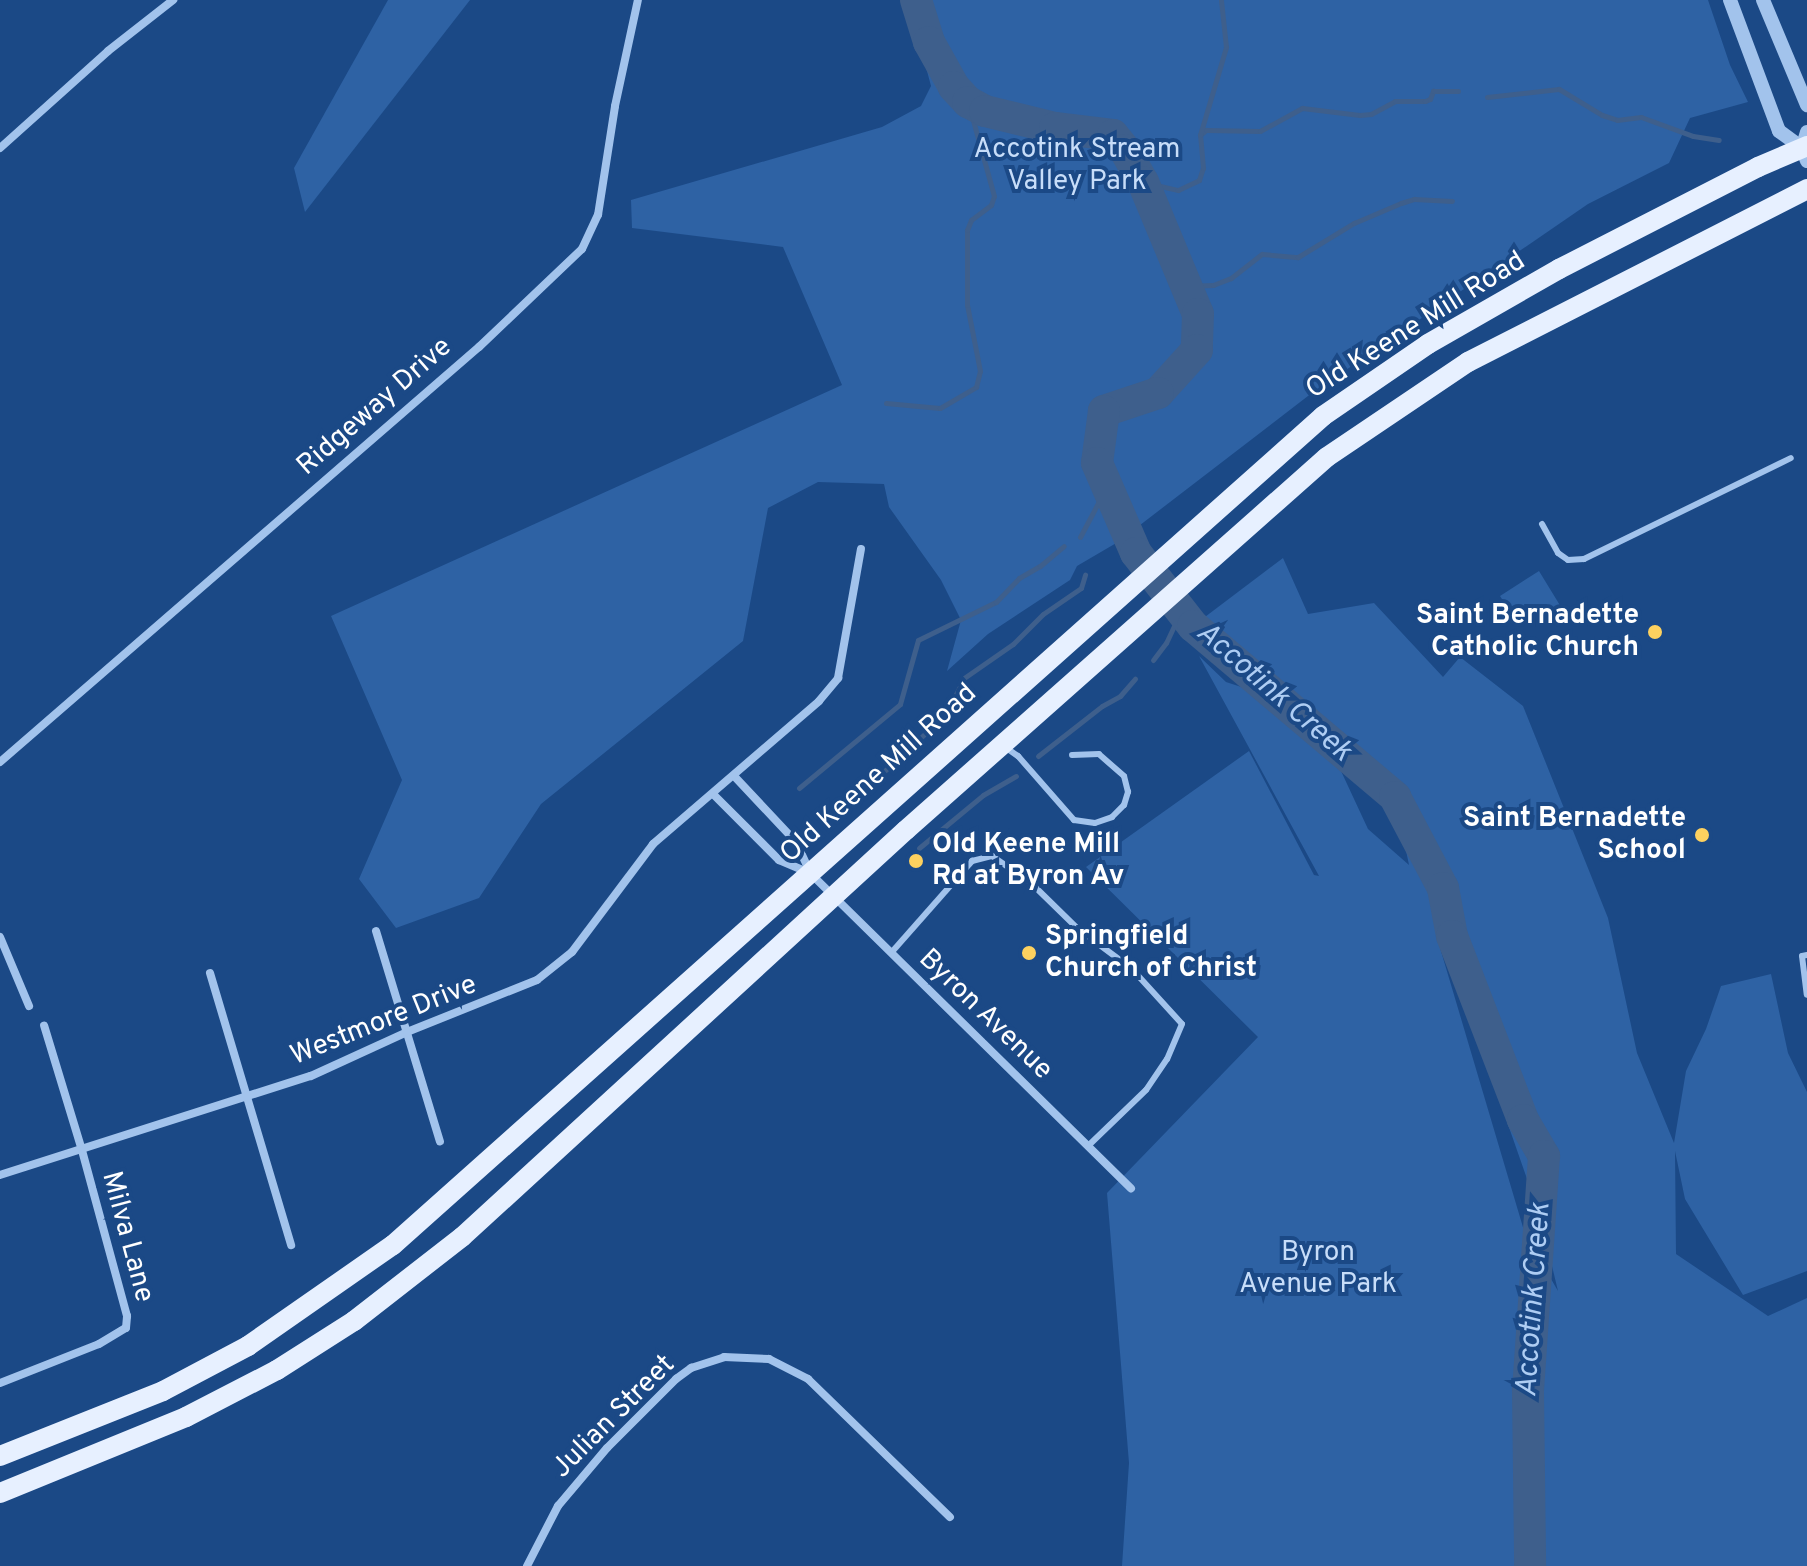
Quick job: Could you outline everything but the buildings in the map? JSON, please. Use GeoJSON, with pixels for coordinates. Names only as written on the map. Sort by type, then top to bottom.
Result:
{"type":"FeatureCollection","features":[{"type":"Feature","properties":{"kind":"main road","name":"Old Keene Mill Road"},"geometry":{"type":"LineString","coordinates":[[0,1456],[163,1391],[248,1346],[335,1289],[455,1193],[1323,416],[1418,350],[1559,269],[1758,167],[1806,147]]}},
{"type":"Feature","properties":{"kind":"main road","name":"Old Keene Mill Road"},"geometry":{"type":"LineString","coordinates":[[0,1493],[186,1417],[277,1370],[354,1321],[462,1237],[1002,746],[1327,457],[1448,374],[1581,302],[1807,189]]}},
{"type":"Feature","properties":{"kind":"street"},"geometry":{"type":"LineString","coordinates":[[0,148],[108,51],[173,0]]}},
{"type":"Feature","properties":{"kind":"street","name":"Ridgeway Drive"},"geometry":{"type":"LineString","coordinates":[[0,762],[479,347],[582,249],[598,215],[615,106],[638,0]]}},
{"type":"Feature","properties":{"kind":"street"},"geometry":{"type":"LineString","coordinates":[[1730,0],[1779,131],[1806,147]]}},
{"type":"Feature","properties":{"kind":"street"},"geometry":{"type":"LineString","coordinates":[[1763,0],[1807,105]]}},
{"type":"Feature","properties":{"kind":"street","name":"Westmore Drive"},"geometry":{"type":"LineString","coordinates":[[0,1175],[311,1076],[407,1032],[511,993],[556,966],[578,945],[653,844],[735,777],[819,701],[838,678],[861,549]]}},
{"type":"Feature","properties":{"kind":"street"},"geometry":{"type":"LineString","coordinates":[[735,777],[796,842],[810,873]]}},
{"type":"Feature","properties":{"kind":"street"},"geometry":{"type":"LineString","coordinates":[[714,795],[779,860],[810,873]]}},
{"type":"Feature","properties":{"kind":"street","name":"Byron Avenue"},"geometry":{"type":"LineString","coordinates":[[810,873],[1131,1188]]}},
{"type":"Feature","properties":{"kind":"street"},"geometry":{"type":"LineString","coordinates":[[376,931],[440,1142]]}},
{"type":"Feature","properties":{"kind":"street"},"geometry":{"type":"LineString","coordinates":[[0,937],[29,1006]]}},
{"type":"Feature","properties":{"kind":"street"},"geometry":{"type":"LineString","coordinates":[[210,973],[291,1245]]}},
{"type":"Feature","properties":{"kind":"street","name":"Milva Lane"},"geometry":{"type":"LineString","coordinates":[[0,1383],[99,1344],[126,1328],[127,1316],[44,1025]]}},
{"type":"Feature","properties":{"kind":"street","name":"Julian Street"},"geometry":{"type":"LineString","coordinates":[[527,1566],[558,1506],[607,1448],[676,1379],[691,1368],[724,1357],[769,1359],[808,1379],[950,1517]]}},
{"type":"Feature","properties":{"kind":"lane"},"geometry":{"type":"LineString","coordinates":[[1542,524],[1558,553],[1568,560],[1584,559],[1791,458]]}},
{"type":"Feature","properties":{"kind":"lane"},"geometry":{"type":"LineString","coordinates":[[1002,746],[1018,756],[1074,820],[1095,823],[1112,817],[1124,805],[1128,792],[1124,776],[1099,754],[1072,755]]}},
{"type":"Feature","properties":{"kind":"lane"},"geometry":{"type":"LineString","coordinates":[[891,953],[972,861],[992,856],[1030,882],[1077,928],[1132,969],[1182,1024],[1167,1059],[1146,1090],[1088,1146]]}},
{"type":"Feature","properties":{"kind":"lane"},"geometry":{"type":"LineString","coordinates":[[1807,955],[1802,956],[1807,995]]}},
{"type":"Feature","properties":{"kind":"green space"},"geometry":{"type":"Polygon","coordinates":[[[388,0],[470,0],[305,212],[294,168],[388,0]]]}},
{"type":"Feature","properties":{"kind":"green space","name":"Accotink Stream Valley Park"},"geometry":{"type":"Polygon","coordinates":[[[908,0],[1708,0],[1730,65],[1748,102],[1690,118],[1669,163],[1588,204],[1308,396],[1118,542],[1077,566],[1070,580],[988,634],[947,671],[961,620],[941,580],[889,507],[884,484],[818,482],[768,508],[743,641],[541,804],[479,898],[396,928],[359,879],[402,780],[331,616],[842,385],[783,247],[632,228],[631,200],[882,127],[921,106],[931,86],[908,0]]]}},
{"type":"Feature","properties":{"kind":"green space","name":"Byron Avenue Park"},"geometry":{"type":"Polygon","coordinates":[[[1283,558],[1308,614],[1374,603],[1443,677],[1460,657],[1523,706],[1608,918],[1637,1053],[1674,1143],[1686,1071],[1706,1029],[1721,986],[1771,974],[1788,1053],[1807,1092],[1807,1271],[1743,1295],[1685,1199],[1675,1151],[1676,1254],[1768,1316],[1807,1298],[1807,1566],[1122,1566],[1129,1463],[1107,1193],[1258,1037],[1086,867],[1249,751],[1314,875],[1319,876],[1199,656],[1226,682],[1269,696],[1193,626],[1283,558]],[[1321,728],[1368,829],[1409,865],[1395,797],[1321,728]],[[1438,941],[1525,1234],[1558,1291],[1540,1216],[1453,967],[1438,941]]]}},
{"type":"Feature","properties":{"kind":"green space"},"geometry":{"type":"Polygon","coordinates":[[[1539,571],[1561,607],[1542,617],[1538,612],[1518,624],[1500,596],[1539,571]]]}},
{"type":"Feature","properties":{"kind":"waterway","name":"Accotink Creek"},"geometry":{"type":"LineString","coordinates":[[916,0],[929,42],[954,87],[968,102],[985,111],[1055,128],[1113,135],[1125,150],[1143,182],[1198,314],[1197,350],[1158,393],[1104,411],[1097,463],[1136,553],[1193,626],[1395,797],[1443,888],[1452,936],[1523,1120],[1544,1156],[1528,1391],[1530,1566]]}},
{"type":"Feature","properties":{"kind":"waterway"},"geometry":{"type":"LineString","coordinates":[[1143,182],[1178,190],[1199,180],[1203,168],[1200,135],[1226,47],[1221,0]]}},
{"type":"Feature","properties":{"kind":"waterway"},"geometry":{"type":"LineString","coordinates":[[1487,97],[1559,89],[1602,115],[1617,120],[1641,117],[1693,136],[1719,140]]}},
{"type":"Feature","properties":{"kind":"waterway"},"geometry":{"type":"LineString","coordinates":[[1200,135],[1206,130],[1260,131],[1302,108],[1371,114],[1395,101],[1425,101],[1430,99],[1433,91],[1458,91]]}},
{"type":"Feature","properties":{"kind":"waterway"},"geometry":{"type":"LineString","coordinates":[[886,403],[940,408],[976,387],[980,371],[967,305],[967,230],[971,220],[991,205],[994,196],[968,102]]}},
{"type":"Feature","properties":{"kind":"waterway"},"geometry":{"type":"LineString","coordinates":[[1186,286],[1213,285],[1231,278],[1262,254],[1298,257],[1354,223],[1401,203],[1414,199],[1452,201]]}},
{"type":"Feature","properties":{"kind":"waterway"},"geometry":{"type":"LineString","coordinates":[[1080,537],[1107,486]]}},
{"type":"Feature","properties":{"kind":"waterway"},"geometry":{"type":"LineString","coordinates":[[799,788],[900,704],[918,640],[996,602],[1019,578],[1064,546]]}},
{"type":"Feature","properties":{"kind":"waterway"},"geometry":{"type":"LineString","coordinates":[[840,812],[932,727],[951,704],[964,678],[1013,644],[1043,614],[1081,588],[1085,575]]}},
{"type":"Feature","properties":{"kind":"waterway"},"geometry":{"type":"LineString","coordinates":[[1153,660],[1166,643],[1181,611]]}},
{"type":"Feature","properties":{"kind":"waterway"},"geometry":{"type":"LineString","coordinates":[[1038,756],[1102,706],[1120,696],[1135,679]]}},
{"type":"Feature","properties":{"kind":"waterway"},"geometry":{"type":"LineString","coordinates":[[919,848],[983,795],[1016,776]]}},
{"type":"Feature","properties":{"kind":"place","name":"Saint Bernadette Catholic Church"},"geometry":{"type":"Point","coordinates":[1655,632]}},
{"type":"Feature","properties":{"kind":"place","name":"Saint Bernadette School"},"geometry":{"type":"Point","coordinates":[1702,835]}},
{"type":"Feature","properties":{"kind":"place","name":"Old Keene Mill Rd at Byron Av"},"geometry":{"type":"Point","coordinates":[916,861]}},
{"type":"Feature","properties":{"kind":"place","name":"Springfield Church of Christ"},"geometry":{"type":"Point","coordinates":[1029,953]}}]}
